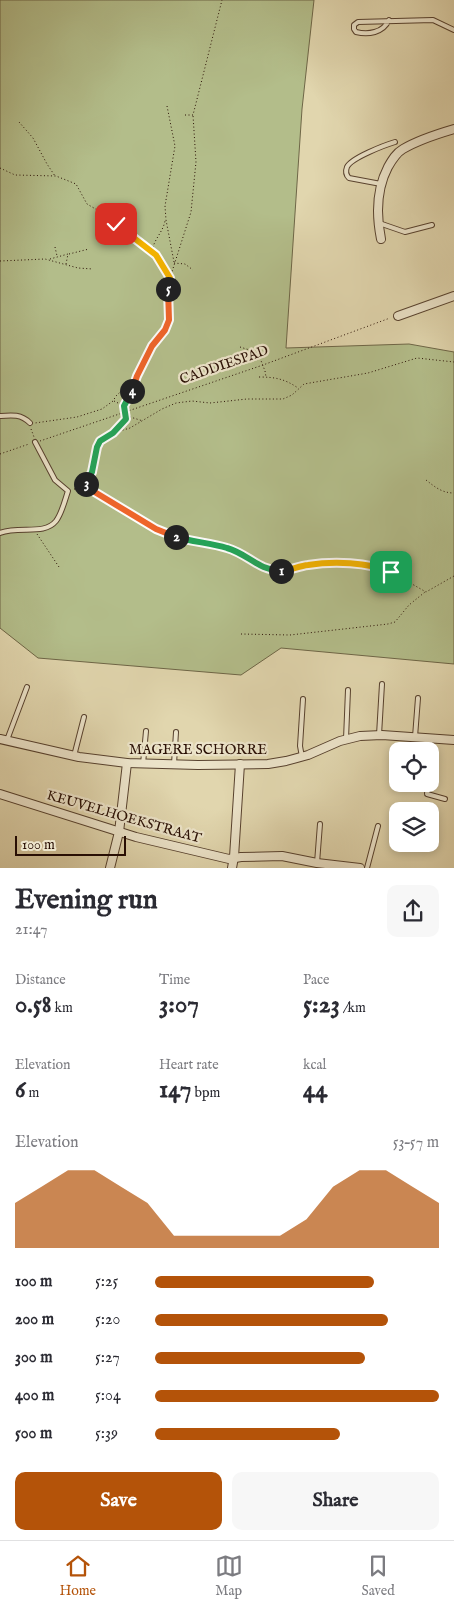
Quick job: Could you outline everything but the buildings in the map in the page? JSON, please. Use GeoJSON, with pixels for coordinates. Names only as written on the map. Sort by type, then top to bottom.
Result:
{"type":"FeatureCollection","features":[{"type":"Feature","properties":{"kind":"street"},"geometry":{"type":"LineString","coordinates":[[381,239],[378,223],[379,194],[383,176],[394,156],[402,149],[454,129]]}},
{"type":"Feature","properties":{"kind":"street"},"geometry":{"type":"LineString","coordinates":[[398,316],[454,296]]}},
{"type":"Feature","properties":{"kind":"street","name":"MAGERE SCHORRE"},"geometry":{"type":"LineString","coordinates":[[3,739],[74,756],[143,764],[277,762],[302,756],[346,739],[360,736],[379,735],[454,740]]}},
{"type":"Feature","properties":{"kind":"street"},"geometry":{"type":"LineString","coordinates":[[110,868],[119,832],[127,763]]}},
{"type":"Feature","properties":{"kind":"street"},"geometry":{"type":"LineString","coordinates":[[232,868],[240,764]]}},
{"type":"Feature","properties":{"kind":"street","name":"KEUVELHOEKSTRAAT"},"geometry":{"type":"LineString","coordinates":[[0,794],[119,832],[229,859],[282,856],[317,863],[360,868]]}},
{"type":"Feature","properties":{"kind":"lane"},"geometry":{"type":"LineString","coordinates":[[389,20],[384,27],[376,32],[361,34],[354,29],[354,25],[358,22],[389,20],[433,20],[454,30]]}},
{"type":"Feature","properties":{"kind":"lane"},"geometry":{"type":"LineString","coordinates":[[381,184],[349,178],[346,174],[346,169],[348,165],[359,158],[395,142]]}},
{"type":"Feature","properties":{"kind":"lane"},"geometry":{"type":"LineString","coordinates":[[378,223],[405,232],[432,225]]}},
{"type":"Feature","properties":{"kind":"lane"},"geometry":{"type":"LineString","coordinates":[[0,416],[16,415],[30,423]]}},
{"type":"Feature","properties":{"kind":"lane"},"geometry":{"type":"LineString","coordinates":[[0,533],[14,529],[27,528],[33,530],[50,526],[57,520],[68,491],[55,480],[35,442]]}},
{"type":"Feature","properties":{"kind":"lane"},"geometry":{"type":"LineString","coordinates":[[379,735],[382,684]]}},
{"type":"Feature","properties":{"kind":"lane"},"geometry":{"type":"LineString","coordinates":[[3,739],[27,687]]}},
{"type":"Feature","properties":{"kind":"lane"},"geometry":{"type":"LineString","coordinates":[[346,739],[348,690]]}},
{"type":"Feature","properties":{"kind":"lane"},"geometry":{"type":"LineString","coordinates":[[415,738],[418,698]]}},
{"type":"Feature","properties":{"kind":"lane"},"geometry":{"type":"LineString","coordinates":[[302,756],[300,746],[303,699]]}},
{"type":"Feature","properties":{"kind":"lane"},"geometry":{"type":"LineString","coordinates":[[74,756],[84,717]]}},
{"type":"Feature","properties":{"kind":"lane"},"geometry":{"type":"LineString","coordinates":[[143,764],[146,731]]}},
{"type":"Feature","properties":{"kind":"lane"},"geometry":{"type":"LineString","coordinates":[[174,764],[176,732]]}},
{"type":"Feature","properties":{"kind":"lane"},"geometry":{"type":"LineString","coordinates":[[427,792],[427,794],[445,799]]}},
{"type":"Feature","properties":{"kind":"lane"},"geometry":{"type":"LineString","coordinates":[[317,863],[320,824]]}},
{"type":"Feature","properties":{"kind":"lane"},"geometry":{"type":"LineString","coordinates":[[367,868],[378,826]]}},
{"type":"Feature","properties":{"kind":"path"},"geometry":{"type":"LineString","coordinates":[[83,489],[92,472],[100,441],[124,423],[126,416],[124,406],[131,395],[137,376],[152,346],[165,330],[169,320],[168,294],[170,278],[191,212],[196,162],[193,115],[222,0]]}},
{"type":"Feature","properties":{"kind":"path"},"geometry":{"type":"LineString","coordinates":[[167,106],[173,128],[175,146],[165,206],[174,263]]}},
{"type":"Feature","properties":{"kind":"path"},"geometry":{"type":"LineString","coordinates":[[186,116],[193,115]]}},
{"type":"Feature","properties":{"kind":"path"},"geometry":{"type":"LineString","coordinates":[[19,122],[33,138],[56,176]]}},
{"type":"Feature","properties":{"kind":"path"},"geometry":{"type":"LineString","coordinates":[[0,168],[15,174],[56,176],[76,184],[87,204],[99,211],[156,255],[170,278]]}},
{"type":"Feature","properties":{"kind":"path"},"geometry":{"type":"LineString","coordinates":[[152,252],[153,244],[164,227],[166,220]]}},
{"type":"Feature","properties":{"kind":"path"},"geometry":{"type":"LineString","coordinates":[[55,247],[57,257]]}},
{"type":"Feature","properties":{"kind":"path"},"geometry":{"type":"LineString","coordinates":[[47,260],[89,248]]}},
{"type":"Feature","properties":{"kind":"path"},"geometry":{"type":"LineString","coordinates":[[66,264],[68,254]]}},
{"type":"Feature","properties":{"kind":"path"},"geometry":{"type":"LineString","coordinates":[[0,261],[47,260],[78,268],[93,269]]}},
{"type":"Feature","properties":{"kind":"path"},"geometry":{"type":"LineString","coordinates":[[174,263],[185,264],[193,270]]}},
{"type":"Feature","properties":{"kind":"path","name":"CADDIESPAD"},"geometry":{"type":"LineString","coordinates":[[0,454],[263,365],[398,316]]}},
{"type":"Feature","properties":{"kind":"path"},"geometry":{"type":"LineString","coordinates":[[240,347],[256,352],[263,365],[266,377]]}},
{"type":"Feature","properties":{"kind":"path"},"geometry":{"type":"LineString","coordinates":[[113,433],[130,428],[176,403],[283,399],[292,395],[304,384],[368,373],[417,358],[454,362]]}},
{"type":"Feature","properties":{"kind":"path"},"geometry":{"type":"LineString","coordinates":[[35,442],[30,423],[77,418],[102,409],[113,401],[137,376]]}},
{"type":"Feature","properties":{"kind":"path"},"geometry":{"type":"LineString","coordinates":[[259,377],[287,380],[299,389]]}},
{"type":"Feature","properties":{"kind":"path"},"geometry":{"type":"LineString","coordinates":[[113,401],[124,406]]}},
{"type":"Feature","properties":{"kind":"path"},"geometry":{"type":"LineString","coordinates":[[126,416],[143,420]]}},
{"type":"Feature","properties":{"kind":"path"},"geometry":{"type":"LineString","coordinates":[[426,480],[438,490],[454,493]]}},
{"type":"Feature","properties":{"kind":"path"},"geometry":{"type":"LineString","coordinates":[[68,491],[83,489],[93,491],[156,529],[190,541],[226,547],[264,568],[283,571],[311,564],[354,563],[371,565],[391,572],[426,592]]}},
{"type":"Feature","properties":{"kind":"path"},"geometry":{"type":"LineString","coordinates":[[33,530],[59,567]]}},
{"type":"Feature","properties":{"kind":"path"},"geometry":{"type":"LineString","coordinates":[[240,634],[290,635],[388,624],[395,622],[409,605],[426,592],[454,576]]}},
{"type":"Feature","properties":{"kind":"green space"},"geometry":{"type":"Polygon","coordinates":[[[0,0],[314,0],[302,109],[286,348],[409,344],[454,352],[454,664],[281,648],[241,675],[38,658],[0,628],[0,0]]]}},
{"type":"Feature","properties":{"kind":"route"},"geometry":{"type":"LineString","coordinates":[[116,224],[156,255],[170,278],[168,294],[169,320],[165,330],[152,346],[137,376],[131,395],[124,406],[126,419],[124,423],[100,441],[92,472],[83,489],[93,491],[156,529],[172,536],[226,547],[264,568],[283,571],[311,564],[354,563],[371,565],[391,572]]}}]}
